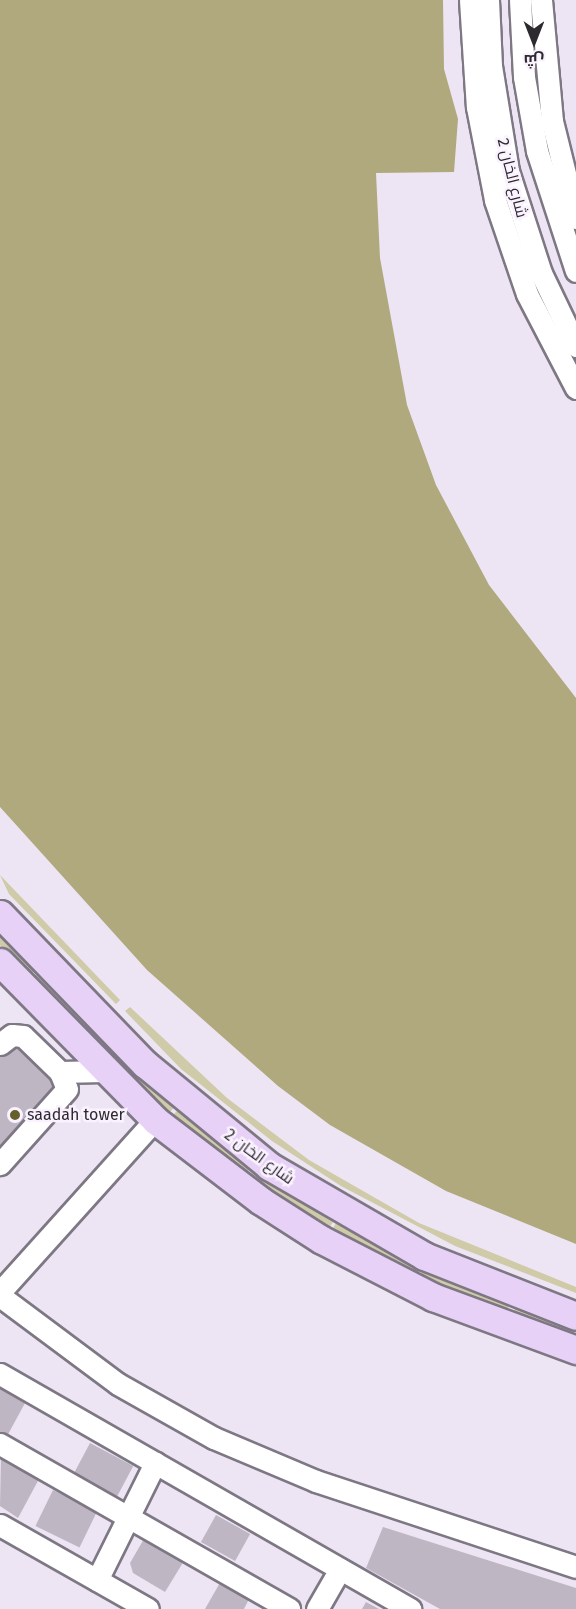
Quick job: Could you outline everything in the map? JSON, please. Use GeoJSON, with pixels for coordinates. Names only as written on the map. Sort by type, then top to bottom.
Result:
{"type":"FeatureCollection","features":[{"type":"Feature","properties":{"kind":"main road","name":"شارع الخان 2"},"geometry":{"type":"LineString","coordinates":[[0,914],[145,1064],[269,1166],[424,1256],[576,1316]]}},
{"type":"Feature","properties":{"kind":"main road","name":"شارع الخان 2"},"geometry":{"type":"LineString","coordinates":[[0,962],[39,1006],[155,1120],[261,1201],[343,1252],[433,1297],[576,1350]]}},
{"type":"Feature","properties":{"kind":"street"},"geometry":{"type":"LineString","coordinates":[[470,0],[482,135],[515,263],[576,388]]}},
{"type":"Feature","properties":{"kind":"street","name":"شارع الخان 2"},"geometry":{"type":"LineString","coordinates":[[488,0],[495,100],[529,242],[576,346]]}},
{"type":"Feature","properties":{"kind":"street","name":"شارع الخان 2"},"geometry":{"type":"LineString","coordinates":[[520,0],[528,102],[550,200],[576,270]]}},
{"type":"Feature","properties":{"kind":"street"},"geometry":{"type":"LineString","coordinates":[[541,0],[552,121],[571,184],[576,218]]}},
{"type":"Feature","properties":{"kind":"street"},"geometry":{"type":"LineString","coordinates":[[482,135],[495,100]]}},
{"type":"Feature","properties":{"kind":"street"},"geometry":{"type":"LineString","coordinates":[[528,102],[552,121]]}},
{"type":"Feature","properties":{"kind":"street"},"geometry":{"type":"LineString","coordinates":[[30,1042],[39,1006]]}},
{"type":"Feature","properties":{"kind":"street"},"geometry":{"type":"LineString","coordinates":[[0,1044],[18,1035],[30,1042],[60,1072],[67,1089],[62,1100],[0,1164]]}},
{"type":"Feature","properties":{"kind":"street"},"geometry":{"type":"LineString","coordinates":[[60,1072],[104,1071]]}},
{"type":"Feature","properties":{"kind":"street"},"geometry":{"type":"LineString","coordinates":[[155,1120],[0,1294],[118,1384],[214,1438],[327,1485],[576,1567]]}},
{"type":"Feature","properties":{"kind":"street"},"geometry":{"type":"LineString","coordinates":[[0,1374],[411,1609]]}},
{"type":"Feature","properties":{"kind":"street"},"geometry":{"type":"LineString","coordinates":[[0,1444],[289,1609]]}},
{"type":"Feature","properties":{"kind":"street"},"geometry":{"type":"LineString","coordinates":[[97,1580],[155,1463]]}},
{"type":"Feature","properties":{"kind":"street"},"geometry":{"type":"LineString","coordinates":[[0,1525],[148,1609]]}},
{"type":"Feature","properties":{"kind":"street"},"geometry":{"type":"LineString","coordinates":[[317,1609],[340,1569]]}},
{"type":"Feature","properties":{"kind":"shaded area"},"geometry":{"type":"Polygon","coordinates":[[[0,0],[443,0],[444,69],[458,119],[454,172],[376,173],[380,258],[407,405],[436,485],[489,585],[576,698],[576,1244],[446,1191],[330,1125],[278,1086],[147,970],[0,807],[0,0]]]}},
{"type":"Feature","properties":{"kind":"shaded area"},"geometry":{"type":"Polygon","coordinates":[[[0,875],[120,1000],[116,1004],[9,894],[0,875]]]}},
{"type":"Feature","properties":{"kind":"shaded area"},"geometry":{"type":"Polygon","coordinates":[[[0,934],[34,971],[28,976],[0,945],[0,934]]]}},
{"type":"Feature","properties":{"kind":"shaded area"},"geometry":{"type":"Polygon","coordinates":[[[37,974],[75,1013],[69,1018],[31,980],[37,974]]]}},
{"type":"Feature","properties":{"kind":"shaded area"},"geometry":{"type":"Polygon","coordinates":[[[130,1007],[227,1098],[309,1160],[419,1223],[576,1287],[576,1293],[455,1246],[341,1186],[272,1141],[181,1069],[125,1011],[130,1007]]]}},
{"type":"Feature","properties":{"kind":"shaded area"},"geometry":{"type":"Polygon","coordinates":[[[106,1044],[174,1107],[169,1113],[101,1050],[106,1044]]]}},
{"type":"Feature","properties":{"kind":"shaded area"},"geometry":{"type":"Polygon","coordinates":[[[177,1111],[250,1168],[246,1174],[171,1117],[177,1111]]]}},
{"type":"Feature","properties":{"kind":"shaded area"},"geometry":{"type":"Polygon","coordinates":[[[254,1171],[333,1222],[329,1228],[250,1177],[254,1171]]]}},
{"type":"Feature","properties":{"kind":"shaded area"},"geometry":{"type":"Polygon","coordinates":[[[336,1223],[419,1268],[416,1274],[332,1230],[336,1223]]]}},
{"type":"Feature","properties":{"kind":"shaded area"},"geometry":{"type":"Polygon","coordinates":[[[423,1270],[509,1306],[506,1313],[420,1276],[423,1270]]]}},
{"type":"Feature","properties":{"kind":"shaded area"},"geometry":{"type":"Polygon","coordinates":[[[515,1308],[576,1328],[573,1335],[513,1316],[515,1308]]]}},
{"type":"Feature","properties":{"kind":"building","name":"saadah tower"},"geometry":{"type":"Polygon","coordinates":[[[13,1037],[62,1081],[0,1149],[0,1051],[13,1037]]]}},
{"type":"Feature","properties":{"kind":"building"},"geometry":{"type":"Polygon","coordinates":[[[0,1388],[25,1403],[5,1440],[0,1437],[0,1388]]]}},
{"type":"Feature","properties":{"kind":"building"},"geometry":{"type":"Polygon","coordinates":[[[90,1443],[133,1466],[114,1502],[71,1479],[90,1443]]]}},
{"type":"Feature","properties":{"kind":"building"},"geometry":{"type":"Polygon","coordinates":[[[1,1457],[39,1479],[18,1518],[0,1506],[1,1457]]]}},
{"type":"Feature","properties":{"kind":"building"},"geometry":{"type":"Polygon","coordinates":[[[53,1490],[97,1511],[80,1547],[35,1526],[53,1490]]]}},
{"type":"Feature","properties":{"kind":"building"},"geometry":{"type":"Polygon","coordinates":[[[216,1515],[250,1534],[235,1561],[201,1542],[216,1515]]]}},
{"type":"Feature","properties":{"kind":"building"},"geometry":{"type":"Polygon","coordinates":[[[383,1527],[576,1588],[576,1609],[440,1609],[366,1568],[383,1527]]]}},
{"type":"Feature","properties":{"kind":"building"},"geometry":{"type":"Polygon","coordinates":[[[148,1532],[187,1556],[165,1592],[133,1573],[130,1563],[148,1532]]]}},
{"type":"Feature","properties":{"kind":"building"},"geometry":{"type":"Polygon","coordinates":[[[221,1581],[250,1597],[244,1609],[205,1609],[221,1581]]]}},
{"type":"Feature","properties":{"kind":"building"},"geometry":{"type":"Polygon","coordinates":[[[366,1602],[379,1609],[362,1609],[366,1602]]]}},
{"type":"Feature","properties":{"kind":"place","name":"saadah tower"},"geometry":{"type":"Point","coordinates":[15,1115]}}]}
